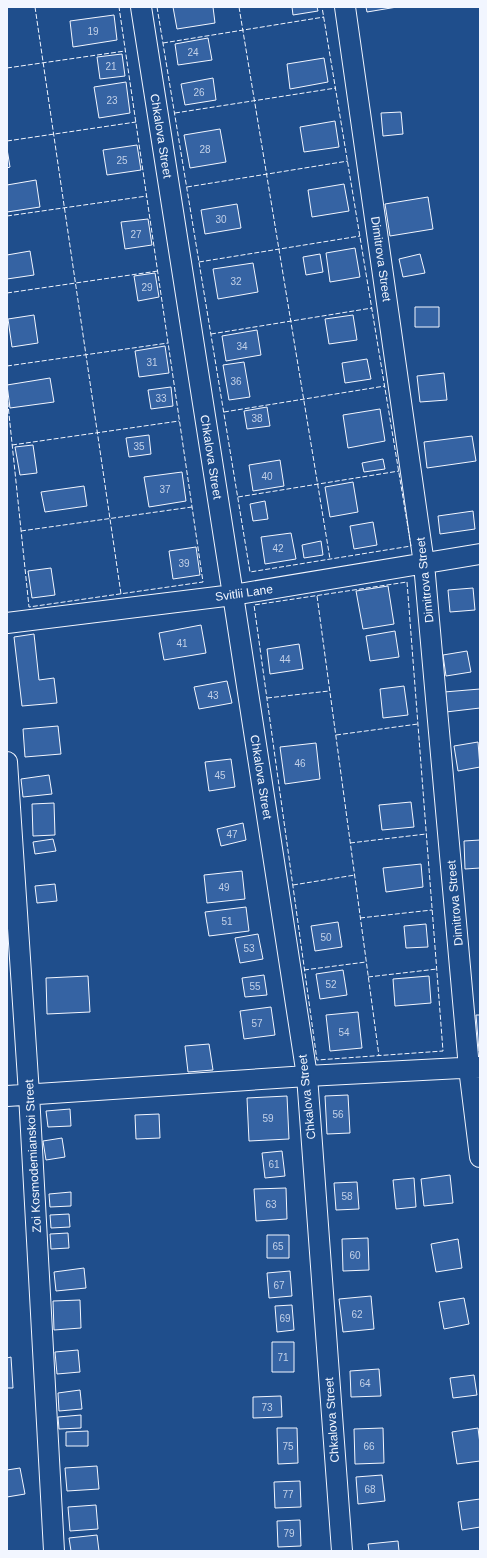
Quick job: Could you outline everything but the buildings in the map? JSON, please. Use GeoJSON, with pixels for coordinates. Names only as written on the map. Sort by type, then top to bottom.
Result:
{"type":"FeatureCollection","features":[{"type":"Feature","properties":{"kind":"street","name":"Chkalova Street"},"geometry":{"type":"LineString","coordinates":[[141,7],[233,595],[306,1076],[342,1551]]}},
{"type":"Feature","properties":{"kind":"street","name":"Dimitrova Street"},"geometry":{"type":"LineString","coordinates":[[345,7],[424,564],[475,1068],[480,1157]]}},
{"type":"Feature","properties":{"kind":"street","name":"Svitlii Lane"},"geometry":{"type":"LineString","coordinates":[[7,623],[233,595],[480,554]]}},
{"type":"Feature","properties":{"kind":"street","name":"Zoi Kosmodemianskoi Street"},"geometry":{"type":"LineString","coordinates":[[7,762],[30,1094],[54,1551]]}},
{"type":"Feature","properties":{"kind":"street"},"geometry":{"type":"LineString","coordinates":[[7,1096],[306,1076],[475,1068]]}},
{"type":"Feature","properties":{"kind":"fence"},"geometry":{"type":"LineString","coordinates":[[35,7],[121,594]]}},
{"type":"Feature","properties":{"kind":"fence"},"geometry":{"type":"LineString","coordinates":[[7,395],[29,607],[203,582],[119,7]]}},
{"type":"Feature","properties":{"kind":"fence"},"geometry":{"type":"LineString","coordinates":[[157,7],[250,572],[411,546],[322,7]]}},
{"type":"Feature","properties":{"kind":"fence"},"geometry":{"type":"LineString","coordinates":[[239,7],[330,559]]}},
{"type":"Feature","properties":{"kind":"fence"},"geometry":{"type":"LineString","coordinates":[[163,43],[324,17]]}},
{"type":"Feature","properties":{"kind":"fence"},"geometry":{"type":"LineString","coordinates":[[7,68],[125,51]]}},
{"type":"Feature","properties":{"kind":"fence"},"geometry":{"type":"LineString","coordinates":[[175,113],[336,88]]}},
{"type":"Feature","properties":{"kind":"fence"},"geometry":{"type":"LineString","coordinates":[[7,141],[136,122]]}},
{"type":"Feature","properties":{"kind":"fence"},"geometry":{"type":"LineString","coordinates":[[187,187],[348,161]]}},
{"type":"Feature","properties":{"kind":"fence"},"geometry":{"type":"LineString","coordinates":[[7,216],[147,196]]}},
{"type":"Feature","properties":{"kind":"fence"},"geometry":{"type":"LineString","coordinates":[[199,262],[360,236]]}},
{"type":"Feature","properties":{"kind":"fence"},"geometry":{"type":"LineString","coordinates":[[7,293],[158,271]]}},
{"type":"Feature","properties":{"kind":"fence"},"geometry":{"type":"LineString","coordinates":[[211,334],[372,308]]}},
{"type":"Feature","properties":{"kind":"fence"},"geometry":{"type":"LineString","coordinates":[[7,366],[168,343]]}},
{"type":"Feature","properties":{"kind":"fence"},"geometry":{"type":"LineString","coordinates":[[224,412],[385,386]]}},
{"type":"Feature","properties":{"kind":"fence"},"geometry":{"type":"LineString","coordinates":[[12,445],[179,421]]}},
{"type":"Feature","properties":{"kind":"fence"},"geometry":{"type":"LineString","coordinates":[[238,497],[399,471]]}},
{"type":"Feature","properties":{"kind":"fence"},"geometry":{"type":"LineString","coordinates":[[21,531],[192,507]]}},
{"type":"Feature","properties":{"kind":"fence"},"geometry":{"type":"LineString","coordinates":[[407,582],[443,1051],[317,1060],[254,605],[407,582]]}},
{"type":"Feature","properties":{"kind":"fence"},"geometry":{"type":"LineString","coordinates":[[317,596],[379,1056]]}},
{"type":"Feature","properties":{"kind":"fence"},"geometry":{"type":"LineString","coordinates":[[267,698],[329,691]]}},
{"type":"Feature","properties":{"kind":"fence"},"geometry":{"type":"LineString","coordinates":[[336,735],[418,724]]}},
{"type":"Feature","properties":{"kind":"fence"},"geometry":{"type":"LineString","coordinates":[[350,843],[426,834]]}},
{"type":"Feature","properties":{"kind":"fence"},"geometry":{"type":"LineString","coordinates":[[293,885],[355,875]]}},
{"type":"Feature","properties":{"kind":"fence"},"geometry":{"type":"LineString","coordinates":[[360,918],[432,910]]}},
{"type":"Feature","properties":{"kind":"fence"},"geometry":{"type":"LineString","coordinates":[[304,970],[366,962]]}},
{"type":"Feature","properties":{"kind":"fence"},"geometry":{"type":"LineString","coordinates":[[368,977],[437,969]]}}]}
